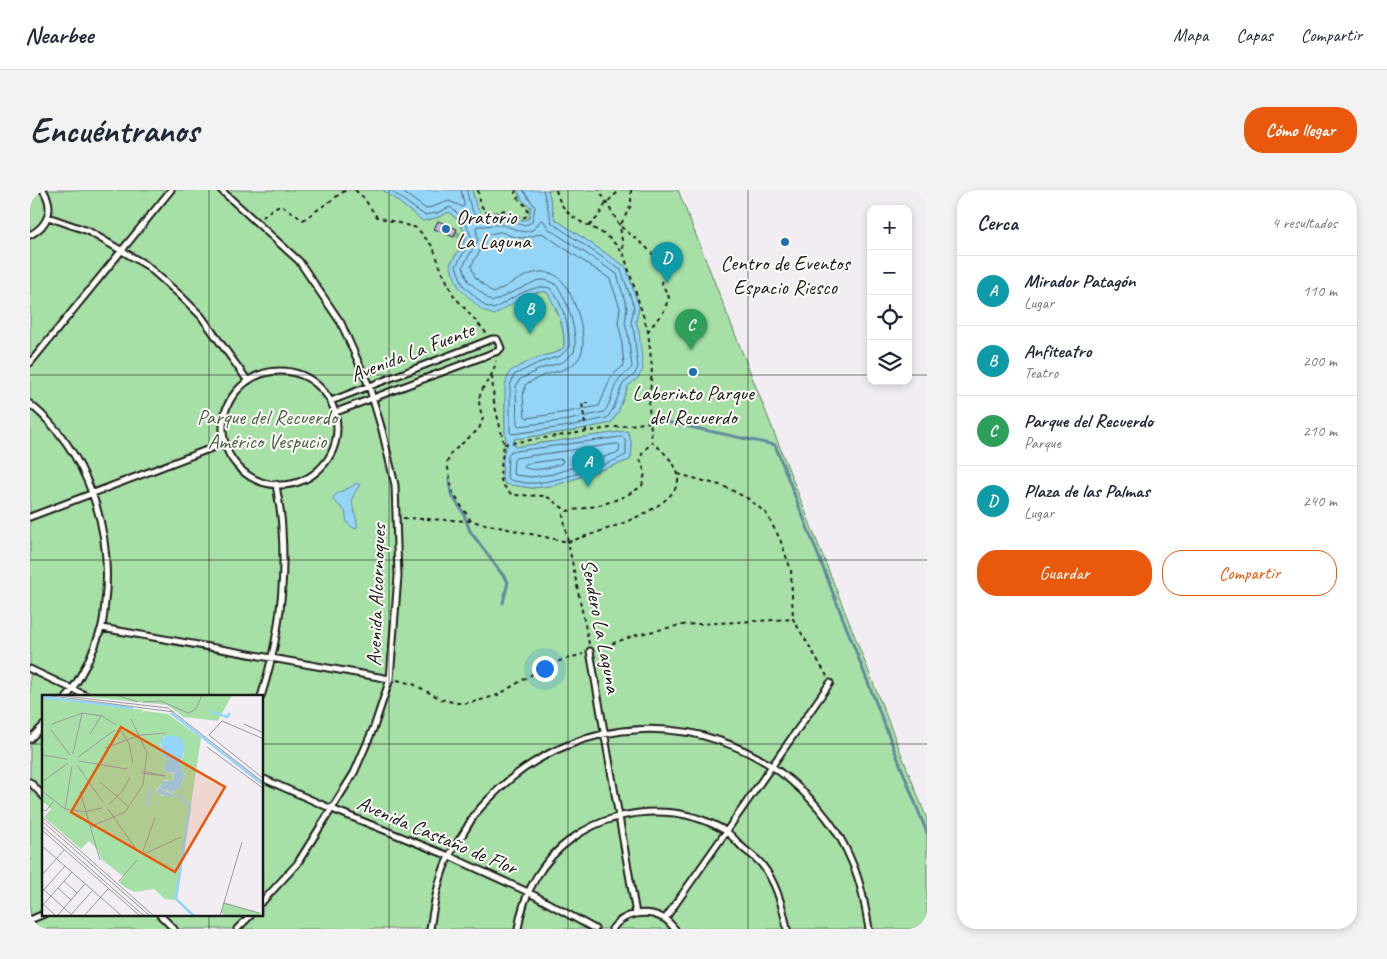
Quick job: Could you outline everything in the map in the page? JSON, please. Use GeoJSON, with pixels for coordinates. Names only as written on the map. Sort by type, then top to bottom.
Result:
{"type":"FeatureCollection","features":[{"type":"Feature","properties":{"kind":"lane"},"geometry":{"type":"LineString","coordinates":[[30,235],[38,231],[48,217],[49,205],[44,190]]}},
{"type":"Feature","properties":{"kind":"lane"},"geometry":{"type":"LineString","coordinates":[[30,363],[171,190]]}},
{"type":"Feature","properties":{"kind":"lane","name":"Avenida Alcornoques"},"geometry":{"type":"LineString","coordinates":[[221,190],[299,260],[341,323],[369,386],[395,485],[398,576],[390,679],[374,727],[354,774],[297,864],[264,900]]}},
{"type":"Feature","properties":{"kind":"lane"},"geometry":{"type":"LineString","coordinates":[[48,217],[88,231],[146,265],[201,316],[248,382]]}},
{"type":"Feature","properties":{"kind":"lane","name":"Avenida La Fuente"},"geometry":{"type":"LineString","coordinates":[[331,401],[492,339],[497,339],[500,343],[501,348],[498,351],[336,412]]}},
{"type":"Feature","properties":{"kind":"lane"},"geometry":{"type":"LineString","coordinates":[[280,371],[297,373],[312,380],[325,392],[336,412],[337,426],[334,445],[325,462],[311,476],[293,484],[276,484],[259,480],[244,472],[233,459],[226,443],[223,426],[227,409],[235,394],[248,382],[263,374],[280,371]]}},
{"type":"Feature","properties":{"kind":"lane"},"geometry":{"type":"LineString","coordinates":[[30,404],[58,432],[78,462],[93,494],[104,537],[107,581],[102,628],[73,689],[68,695]]}},
{"type":"Feature","properties":{"kind":"lane"},"geometry":{"type":"LineString","coordinates":[[30,517],[226,443]]}},
{"type":"Feature","properties":{"kind":"lane"},"geometry":{"type":"LineString","coordinates":[[260,695],[272,658],[284,568],[282,528],[276,484]]}},
{"type":"Feature","properties":{"kind":"lane"},"geometry":{"type":"LineString","coordinates":[[102,628],[390,679]]}},
{"type":"Feature","properties":{"kind":"lane","name":"Sendero La Laguna"},"geometry":{"type":"LineString","coordinates":[[590,651],[636,914]]}},
{"type":"Feature","properties":{"kind":"lane"},"geometry":{"type":"LineString","coordinates":[[30,668],[87,695]]}},
{"type":"Feature","properties":{"kind":"lane"},"geometry":{"type":"LineString","coordinates":[[665,919],[830,683]]}},
{"type":"Feature","properties":{"kind":"lane"},"geometry":{"type":"LineString","coordinates":[[30,739],[42,727]]}},
{"type":"Feature","properties":{"kind":"lane"},"geometry":{"type":"LineString","coordinates":[[430,929],[434,897],[449,856],[477,811],[516,773],[562,746],[605,733],[657,728],[701,734],[743,749],[772,766],[810,797],[833,826],[851,860],[863,895],[869,929]]}},
{"type":"Feature","properties":{"kind":"lane","name":"Avenida Castaño de Flor"},"geometry":{"type":"LineString","coordinates":[[264,779],[332,809],[449,856],[528,892],[595,929]]}},
{"type":"Feature","properties":{"kind":"lane"},"geometry":{"type":"LineString","coordinates":[[30,782],[42,795]]}},
{"type":"Feature","properties":{"kind":"lane"},"geometry":{"type":"LineString","coordinates":[[518,929],[528,892],[541,869],[559,848],[580,832],[604,820],[619,815],[657,811],[684,814],[710,823],[726,832],[763,866],[782,902],[787,929]]}},
{"type":"Feature","properties":{"kind":"lane"},"geometry":{"type":"LineString","coordinates":[[612,929],[624,918],[647,913],[665,919],[675,929]]}},
{"type":"Feature","properties":{"kind":"lane"},"geometry":{"type":"LineString","coordinates":[[30,920],[42,915]]}},
{"type":"Feature","properties":{"kind":"lane"},"geometry":{"type":"LineString","coordinates":[[161,916],[174,929]]}},
{"type":"Feature","properties":{"kind":"lane"},"geometry":{"type":"LineString","coordinates":[[236,929],[250,916]]}},
{"type":"Feature","properties":{"kind":"path"},"geometry":{"type":"LineString","coordinates":[[258,222],[273,208],[280,205],[303,220],[346,190]]}},
{"type":"Feature","properties":{"kind":"path"},"geometry":{"type":"LineString","coordinates":[[355,190],[362,196],[377,217],[417,228],[434,247],[441,269],[454,296],[492,339]]}},
{"type":"Feature","properties":{"kind":"path"},"geometry":{"type":"LineString","coordinates":[[478,190],[479,201],[485,212],[496,213],[505,210],[522,218],[527,216],[528,207],[521,202],[515,192],[516,190]]}},
{"type":"Feature","properties":{"kind":"path"},"geometry":{"type":"LineString","coordinates":[[556,190],[564,210],[578,222],[604,234],[624,255]]}},
{"type":"Feature","properties":{"kind":"path"},"geometry":{"type":"LineString","coordinates":[[599,190],[620,226],[654,255],[660,262],[664,272],[662,284],[669,297],[664,311],[648,331]]}},
{"type":"Feature","properties":{"kind":"path"},"geometry":{"type":"LineString","coordinates":[[589,226],[598,217],[606,203],[620,190]]}},
{"type":"Feature","properties":{"kind":"path"},"geometry":{"type":"LineString","coordinates":[[632,190],[631,205],[620,226],[624,255],[648,331],[652,368],[649,406],[652,442],[665,452],[678,474],[722,486],[747,498],[766,513],[780,539],[791,570],[794,619],[830,683]]}},
{"type":"Feature","properties":{"kind":"path"},"geometry":{"type":"LineString","coordinates":[[498,351],[492,376],[494,402],[504,444],[500,475],[502,484],[512,495],[546,496],[567,512],[608,504],[629,495],[642,486],[645,473],[640,459],[643,452],[652,442]]}},
{"type":"Feature","properties":{"kind":"path"},"geometry":{"type":"LineString","coordinates":[[470,521],[453,493],[447,463],[451,453],[479,428],[483,418],[478,398],[484,385],[492,376]]}},
{"type":"Feature","properties":{"kind":"path"},"geometry":{"type":"LineString","coordinates":[[586,432],[582,403],[590,403]]}},
{"type":"Feature","properties":{"kind":"path"},"geometry":{"type":"LineString","coordinates":[[504,444],[650,422]]}},
{"type":"Feature","properties":{"kind":"path","name":"Sendero La Laguna"},"geometry":{"type":"LineString","coordinates":[[590,651],[568,542],[638,518],[658,505],[676,489],[678,474]]}},
{"type":"Feature","properties":{"kind":"path"},"geometry":{"type":"LineString","coordinates":[[396,518],[470,521],[568,542],[562,510]]}},
{"type":"Feature","properties":{"kind":"path"},"geometry":{"type":"LineString","coordinates":[[390,679],[414,684],[442,699],[456,703],[470,703],[498,695],[549,664],[636,635],[681,626],[794,619]]}},
{"type":"Feature","properties":{"kind":"green space","name":"Parque del Recuerdo Américo Vespucio"},"geometry":{"type":"Polygon","coordinates":[[[30,190],[383,190],[423,221],[449,212],[459,221],[467,237],[450,264],[494,315],[527,296],[534,293],[547,292],[560,319],[564,347],[558,352],[536,358],[505,398],[505,434],[507,445],[503,454],[505,484],[532,488],[556,485],[630,460],[632,445],[627,431],[515,447],[514,439],[611,423],[618,412],[628,386],[638,378],[639,331],[636,322],[639,307],[626,267],[555,219],[548,190],[678,190],[927,819],[927,929],[30,929],[30,190]]]}},
{"type":"Feature","properties":{"kind":"green space"},"geometry":{"type":"Polygon","coordinates":[[[472,190],[519,190],[518,192],[523,201],[531,207],[529,219],[521,220],[504,213],[483,216],[476,206],[472,190]]]}},
{"type":"Feature","properties":{"kind":"water"},"geometry":{"type":"Polygon","coordinates":[[[383,190],[472,190],[476,206],[483,216],[504,213],[521,220],[529,219],[531,207],[523,201],[518,192],[519,190],[548,190],[555,219],[626,267],[639,307],[636,322],[639,331],[643,369],[638,378],[628,386],[618,412],[611,423],[514,439],[515,447],[627,431],[632,445],[630,460],[556,485],[532,488],[505,484],[502,478],[503,454],[507,445],[505,434],[505,385],[510,371],[536,358],[558,352],[564,347],[564,333],[557,312],[547,292],[535,293],[520,299],[494,315],[482,310],[459,288],[450,265],[467,237],[459,221],[449,212],[423,221],[383,190]]]}},
{"type":"Feature","properties":{"kind":"water"},"geometry":{"type":"Polygon","coordinates":[[[356,483],[360,485],[355,492],[352,502],[357,521],[355,529],[347,523],[345,511],[332,499],[338,493],[356,483]]]}},
{"type":"Feature","properties":{"kind":"building","name":"Oratorio La Laguna"},"geometry":{"type":"Polygon","coordinates":[[[438,221],[457,229],[454,237],[434,229],[438,221]]]}},
{"type":"Feature","properties":{"kind":"waterway"},"geometry":{"type":"LineString","coordinates":[[657,420],[775,445],[927,833]]}},
{"type":"Feature","properties":{"kind":"waterway"},"geometry":{"type":"LineString","coordinates":[[449,480],[451,494],[463,512],[470,531],[508,582],[503,603]]}},
{"type":"Feature","properties":{"kind":"place","name":"Oratorio La Laguna"},"geometry":{"type":"Point","coordinates":[446,229]}},
{"type":"Feature","properties":{"kind":"place","name":"Centro de Eventos Espacio Riesco"},"geometry":{"type":"Point","coordinates":[785,242]}},
{"type":"Feature","properties":{"kind":"place","name":"Plaza de las Palmas"},"geometry":{"type":"Point","coordinates":[667,283]}},
{"type":"Feature","properties":{"kind":"place","name":"Anfiteatro"},"geometry":{"type":"Point","coordinates":[530,334]}},
{"type":"Feature","properties":{"kind":"place","name":"Parque del Recuerdo"},"geometry":{"type":"Point","coordinates":[691,350]}},
{"type":"Feature","properties":{"kind":"place","name":"Laberinto Parque del Recuerdo"},"geometry":{"type":"Point","coordinates":[693,372]}},
{"type":"Feature","properties":{"kind":"place","name":"Mirador Patagón"},"geometry":{"type":"Point","coordinates":[588,487]}}]}
